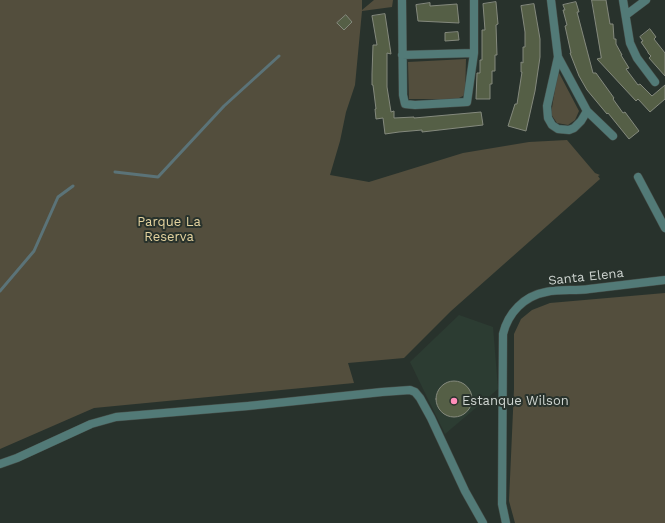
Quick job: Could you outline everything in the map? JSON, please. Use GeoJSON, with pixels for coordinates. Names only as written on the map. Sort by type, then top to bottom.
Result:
{"type":"FeatureCollection","features":[{"type":"Feature","properties":{"kind":"street"},"geometry":{"type":"LineString","coordinates":[[402,0],[403,95],[405,104],[415,106],[467,102],[474,53],[474,0]]}},
{"type":"Feature","properties":{"kind":"street"},"geometry":{"type":"LineString","coordinates":[[551,0],[558,57],[548,106],[548,118],[552,125],[558,129],[569,130],[574,128],[581,121],[587,111]]}},
{"type":"Feature","properties":{"kind":"street"},"geometry":{"type":"LineString","coordinates":[[623,0],[630,43],[637,58],[655,82]]}},
{"type":"Feature","properties":{"kind":"street"},"geometry":{"type":"LineString","coordinates":[[626,15],[646,0]]}},
{"type":"Feature","properties":{"kind":"street"},"geometry":{"type":"LineString","coordinates":[[402,55],[474,53]]}},
{"type":"Feature","properties":{"kind":"street"},"geometry":{"type":"LineString","coordinates":[[558,57],[587,111],[613,136]]}},
{"type":"Feature","properties":{"kind":"street"},"geometry":{"type":"LineString","coordinates":[[638,177],[665,228]]}},
{"type":"Feature","properties":{"kind":"street","name":"Santa Elena"},"geometry":{"type":"LineString","coordinates":[[506,523],[502,504],[503,334],[506,324],[512,314],[520,304],[545,292],[586,290],[665,280]]}},
{"type":"Feature","properties":{"kind":"street"},"geometry":{"type":"LineString","coordinates":[[0,464],[17,458],[91,424],[116,417],[410,390],[415,392],[420,398],[431,418],[465,491],[482,523]]}},
{"type":"Feature","properties":{"kind":"shaded area"},"geometry":{"type":"Polygon","coordinates":[[[459,315],[493,327],[498,389],[445,434],[410,362],[459,315]]]}},
{"type":"Feature","properties":{"kind":"green space","name":"Parque La Reserva"},"geometry":{"type":"Polygon","coordinates":[[[0,0],[362,0],[362,10],[374,0],[393,0],[392,7],[362,11],[355,85],[346,112],[340,141],[330,175],[369,182],[463,153],[529,142],[567,140],[595,173],[600,175],[598,176],[600,179],[451,311],[404,358],[348,363],[354,383],[94,408],[0,449],[0,0]]]}},
{"type":"Feature","properties":{"kind":"green space"},"geometry":{"type":"Polygon","coordinates":[[[466,59],[465,95],[457,99],[409,99],[408,62],[466,59]]]}},
{"type":"Feature","properties":{"kind":"green space"},"geometry":{"type":"Polygon","coordinates":[[[558,71],[579,111],[575,120],[568,125],[557,123],[551,114],[558,71]]]}},
{"type":"Feature","properties":{"kind":"green space"},"geometry":{"type":"Polygon","coordinates":[[[665,293],[665,523],[515,523],[509,501],[514,389],[514,334],[521,319],[532,310],[550,303],[665,293]]]}},
{"type":"Feature","properties":{"kind":"building"},"geometry":{"type":"Polygon","coordinates":[[[592,0],[606,0],[610,24],[613,24],[614,39],[616,39],[616,44],[629,68],[626,69],[638,85],[640,84],[652,96],[665,85],[665,99],[650,112],[638,99],[636,101],[597,59],[601,58],[592,0]]]}},
{"type":"Feature","properties":{"kind":"building"},"geometry":{"type":"Polygon","coordinates":[[[496,2],[498,24],[496,25],[497,55],[495,55],[495,71],[492,71],[490,99],[476,99],[477,73],[480,73],[480,60],[482,60],[482,30],[485,30],[483,4],[496,2]]]}},
{"type":"Feature","properties":{"kind":"building"},"geometry":{"type":"Polygon","coordinates":[[[576,2],[579,12],[577,12],[593,73],[596,73],[623,113],[625,112],[639,131],[629,139],[587,90],[579,76],[570,53],[565,26],[567,25],[563,10],[565,10],[563,5],[576,2]]]}},
{"type":"Feature","properties":{"kind":"building"},"geometry":{"type":"Polygon","coordinates":[[[430,3],[430,6],[457,4],[459,23],[418,21],[416,5],[430,3]]]}},
{"type":"Feature","properties":{"kind":"building"},"geometry":{"type":"Polygon","coordinates":[[[534,4],[540,39],[540,57],[535,91],[526,131],[508,126],[515,104],[517,104],[522,72],[521,62],[523,63],[523,47],[525,47],[525,32],[521,6],[534,4]]]}},
{"type":"Feature","properties":{"kind":"building"},"geometry":{"type":"Polygon","coordinates":[[[385,14],[391,54],[387,53],[387,87],[391,112],[394,111],[394,118],[414,118],[481,112],[483,125],[422,132],[422,130],[385,134],[383,118],[376,119],[372,85],[373,45],[377,45],[372,16],[385,14]]]}},
{"type":"Feature","properties":{"kind":"building"},"geometry":{"type":"Polygon","coordinates":[[[346,15],[352,22],[344,30],[337,23],[346,15]]]}},
{"type":"Feature","properties":{"kind":"building"},"geometry":{"type":"Polygon","coordinates":[[[650,29],[656,37],[654,39],[665,53],[665,76],[649,58],[651,56],[641,42],[643,41],[640,37],[650,29]]]}},
{"type":"Feature","properties":{"kind":"building"},"geometry":{"type":"Polygon","coordinates":[[[458,32],[459,40],[445,41],[445,33],[458,32]]]}},
{"type":"Feature","properties":{"kind":"building","name":"Estanque Wilson"},"geometry":{"type":"Polygon","coordinates":[[[458,381],[467,386],[471,392],[471,406],[467,412],[458,417],[450,417],[441,412],[437,406],[436,395],[441,386],[447,382],[458,381]]]}},
{"type":"Feature","properties":{"kind":"waterway"},"geometry":{"type":"LineString","coordinates":[[115,172],[158,177],[224,106],[279,56]]}},
{"type":"Feature","properties":{"kind":"waterway"},"geometry":{"type":"LineString","coordinates":[[0,291],[34,251],[58,197],[73,186]]}},
{"type":"Feature","properties":{"kind":"place","name":"Estanque Wilson"},"geometry":{"type":"Point","coordinates":[454,401]}}]}
